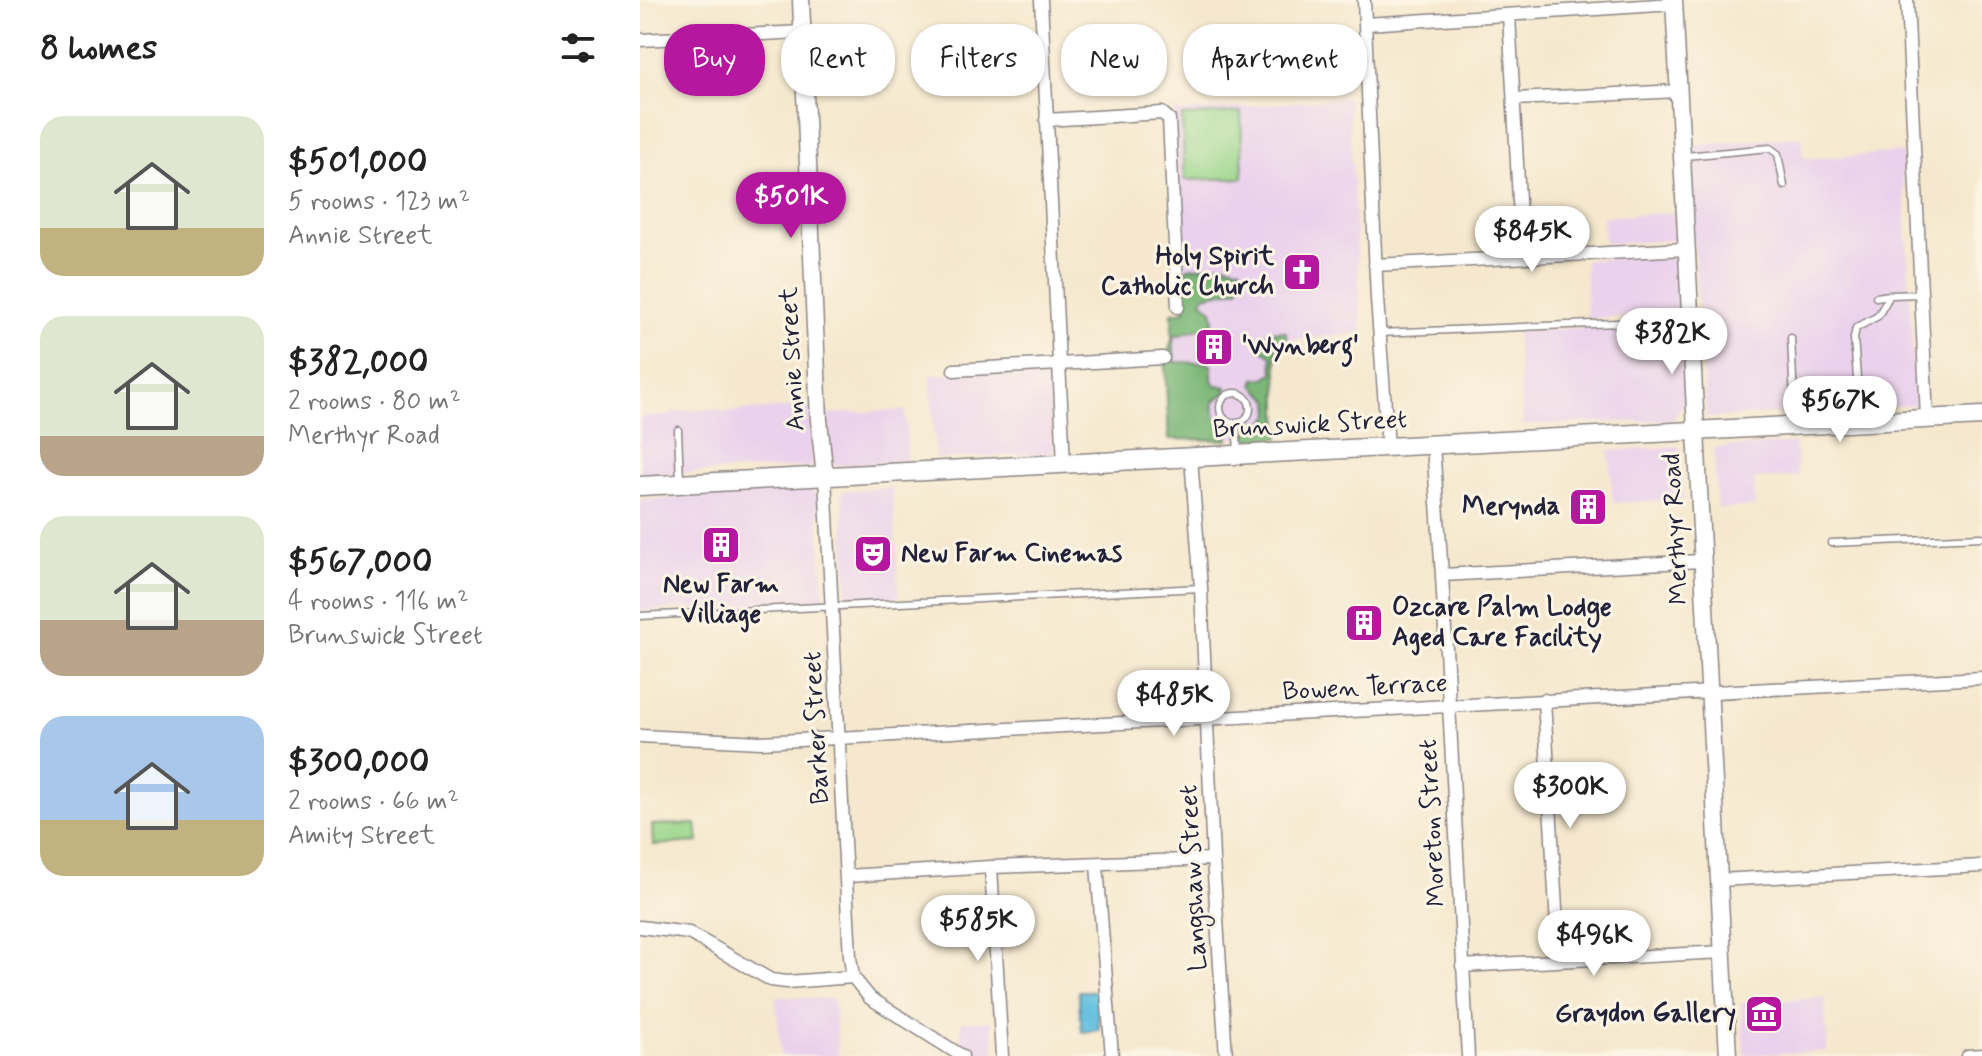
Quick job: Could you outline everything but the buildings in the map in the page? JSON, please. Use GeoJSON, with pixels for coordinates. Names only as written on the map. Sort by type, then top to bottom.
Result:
{"type":"FeatureCollection","features":[{"type":"Feature","properties":{"kind":"main road","name":"Brunswick Street"},"geometry":{"type":"LineString","coordinates":[[640,486],[1982,416]]}},
{"type":"Feature","properties":{"kind":"street","name":"Annie Street"},"geometry":{"type":"LineString","coordinates":[[801,0],[802,24]]}},
{"type":"Feature","properties":{"kind":"street"},"geometry":{"type":"LineString","coordinates":[[1041,0],[1064,464]]}},
{"type":"Feature","properties":{"kind":"street"},"geometry":{"type":"LineString","coordinates":[[1364,0],[1366,24],[1674,2]]}},
{"type":"Feature","properties":{"kind":"street"},"geometry":{"type":"LineString","coordinates":[[1907,0],[1927,418]]}},
{"type":"Feature","properties":{"kind":"street","name":"Merthyr Road"},"geometry":{"type":"LineString","coordinates":[[1674,2],[1728,1056]]}},
{"type":"Feature","properties":{"kind":"street"},"geometry":{"type":"LineString","coordinates":[[1509,15],[1522,256]]}},
{"type":"Feature","properties":{"kind":"street"},"geometry":{"type":"LineString","coordinates":[[640,40],[781,33]]}},
{"type":"Feature","properties":{"kind":"street"},"geometry":{"type":"LineString","coordinates":[[1367,51],[1375,265],[1388,447]]}},
{"type":"Feature","properties":{"kind":"street"},"geometry":{"type":"LineString","coordinates":[[1514,99],[1679,91]]}},
{"type":"Feature","properties":{"kind":"street","name":"Annie Street"},"geometry":{"type":"LineString","coordinates":[[805,96],[819,420],[825,477]]}},
{"type":"Feature","properties":{"kind":"street"},"geometry":{"type":"LineString","coordinates":[[1046,120],[1162,113],[1169,119],[1178,307]]}},
{"type":"Feature","properties":{"kind":"street"},"geometry":{"type":"LineString","coordinates":[[1375,265],[1686,249]]}},
{"type":"Feature","properties":{"kind":"street"},"geometry":{"type":"LineString","coordinates":[[954,370],[1163,358]]}},
{"type":"Feature","properties":{"kind":"street","name":"Moreton Street"},"geometry":{"type":"LineString","coordinates":[[1433,445],[1468,1056]]}},
{"type":"Feature","properties":{"kind":"street","name":"Langshaw Street"},"geometry":{"type":"LineString","coordinates":[[1191,458],[1226,1056]]}},
{"type":"Feature","properties":{"kind":"street","name":"Barker Street"},"geometry":{"type":"LineString","coordinates":[[825,477],[853,977]]}},
{"type":"Feature","properties":{"kind":"street"},"geometry":{"type":"LineString","coordinates":[[1442,575],[1702,561]]}},
{"type":"Feature","properties":{"kind":"street","name":"Bowen Terrace"},"geometry":{"type":"LineString","coordinates":[[640,736],[761,742],[1982,678]]}},
{"type":"Feature","properties":{"kind":"street"},"geometry":{"type":"LineString","coordinates":[[1544,700],[1559,961]]}},
{"type":"Feature","properties":{"kind":"street"},"geometry":{"type":"LineString","coordinates":[[847,876],[1213,859]]}},
{"type":"Feature","properties":{"kind":"street"},"geometry":{"type":"LineString","coordinates":[[1097,865],[1112,1056]]}},
{"type":"Feature","properties":{"kind":"street"},"geometry":{"type":"LineString","coordinates":[[1719,880],[1982,866]]}},
{"type":"Feature","properties":{"kind":"street"},"geometry":{"type":"LineString","coordinates":[[991,867],[1002,1056]]}},
{"type":"Feature","properties":{"kind":"street"},"geometry":{"type":"LineString","coordinates":[[640,927],[689,933],[771,980],[787,982],[853,977],[870,998],[962,1056]]}},
{"type":"Feature","properties":{"kind":"street"},"geometry":{"type":"LineString","coordinates":[[1462,966],[1723,952]]}},
{"type":"Feature","properties":{"kind":"street"},"geometry":{"type":"LineString","coordinates":[[1968,1056],[1982,1055]]}},
{"type":"Feature","properties":{"kind":"street"},"geometry":{"type":"LineString","coordinates":[[1210,1056],[1226,1056]]}},
{"type":"Feature","properties":{"kind":"lane"},"geometry":{"type":"LineString","coordinates":[[1682,157],[1770,148],[1778,154],[1784,186]]}},
{"type":"Feature","properties":{"kind":"lane"},"geometry":{"type":"LineString","coordinates":[[1876,297],[1922,294]]}},
{"type":"Feature","properties":{"kind":"lane"},"geometry":{"type":"LineString","coordinates":[[1860,422],[1854,338],[1856,328],[1878,316],[1890,295]]}},
{"type":"Feature","properties":{"kind":"lane"},"geometry":{"type":"LineString","coordinates":[[1379,333],[1690,320]]}},
{"type":"Feature","properties":{"kind":"lane"},"geometry":{"type":"LineString","coordinates":[[1791,338],[1796,425]]}},
{"type":"Feature","properties":{"kind":"lane"},"geometry":{"type":"LineString","coordinates":[[1236,394],[1245,397],[1250,410],[1246,418],[1236,423],[1227,421],[1220,409],[1223,399],[1236,394]]}},
{"type":"Feature","properties":{"kind":"lane"},"geometry":{"type":"LineString","coordinates":[[1236,423],[1239,455]]}},
{"type":"Feature","properties":{"kind":"lane"},"geometry":{"type":"LineString","coordinates":[[678,430],[680,484]]}},
{"type":"Feature","properties":{"kind":"lane"},"geometry":{"type":"LineString","coordinates":[[1831,543],[1982,537]]}},
{"type":"Feature","properties":{"kind":"lane"},"geometry":{"type":"LineString","coordinates":[[640,616],[1201,588]]}},
{"type":"Feature","properties":{"kind":"shaded area"},"geometry":{"type":"Polygon","coordinates":[[[1348,98],[1362,333],[1276,341],[1279,438],[1169,439],[1165,362],[1172,340],[1172,313],[1185,311],[1175,107],[1180,112],[1348,98]]]}},
{"type":"Feature","properties":{"kind":"shaded area"},"geometry":{"type":"Polygon","coordinates":[[[1802,136],[1802,156],[1808,159],[1902,152],[1916,405],[1706,418],[1687,146],[1802,136]]]}},
{"type":"Feature","properties":{"kind":"shaded area"},"geometry":{"type":"Polygon","coordinates":[[[1674,212],[1675,240],[1604,244],[1603,217],[1674,212]]]}},
{"type":"Feature","properties":{"kind":"shaded area"},"geometry":{"type":"Polygon","coordinates":[[[1676,255],[1679,314],[1587,318],[1585,260],[1676,255]]]}},
{"type":"Feature","properties":{"kind":"shaded area"},"geometry":{"type":"Polygon","coordinates":[[[1681,321],[1684,404],[1672,420],[1523,425],[1516,332],[1681,321]]]}},
{"type":"Feature","properties":{"kind":"shaded area"},"geometry":{"type":"Polygon","coordinates":[[[1049,368],[1053,453],[936,459],[930,375],[1049,368]]]}},
{"type":"Feature","properties":{"kind":"shaded area"},"geometry":{"type":"Polygon","coordinates":[[[810,406],[813,467],[640,475],[640,417],[672,415],[672,411],[720,409],[721,412],[810,406]]]}},
{"type":"Feature","properties":{"kind":"shaded area"},"geometry":{"type":"Polygon","coordinates":[[[905,410],[908,461],[829,466],[827,414],[905,410]]]}},
{"type":"Feature","properties":{"kind":"shaded area"},"geometry":{"type":"Polygon","coordinates":[[[1795,443],[1798,476],[1754,479],[1755,506],[1717,509],[1714,448],[1795,443]]]}},
{"type":"Feature","properties":{"kind":"shaded area"},"geometry":{"type":"Polygon","coordinates":[[[1679,446],[1684,499],[1613,503],[1609,451],[1679,446]]]}},
{"type":"Feature","properties":{"kind":"shaded area","name":"New Farm Cinemas"},"geometry":{"type":"Polygon","coordinates":[[[892,487],[899,597],[848,600],[842,491],[892,487]]]}},
{"type":"Feature","properties":{"kind":"shaded area"},"geometry":{"type":"Polygon","coordinates":[[[811,490],[817,495],[824,601],[640,611],[640,500],[811,490]]]}},
{"type":"Feature","properties":{"kind":"shaded area"},"geometry":{"type":"Polygon","coordinates":[[[776,997],[834,999],[838,1056],[781,1056],[776,997]]]}},
{"type":"Feature","properties":{"kind":"shaded area"},"geometry":{"type":"Polygon","coordinates":[[[1825,998],[1827,1051],[1744,1055],[1741,1003],[1825,998]]]}},
{"type":"Feature","properties":{"kind":"shaded area"},"geometry":{"type":"Polygon","coordinates":[[[992,1021],[994,1053],[981,1056],[961,1043],[961,1022],[992,1021]]]}},
{"type":"Feature","properties":{"kind":"green space"},"geometry":{"type":"Polygon","coordinates":[[[1241,112],[1243,178],[1185,180],[1182,116],[1241,112]]]}},
{"type":"Feature","properties":{"kind":"green space"},"geometry":{"type":"Polygon","coordinates":[[[1224,264],[1241,268],[1242,278],[1238,289],[1204,296],[1202,301],[1212,310],[1214,320],[1209,326],[1173,337],[1175,362],[1208,363],[1212,367],[1212,380],[1216,385],[1227,387],[1226,393],[1214,401],[1214,410],[1227,428],[1228,440],[1169,439],[1165,362],[1172,340],[1172,313],[1185,311],[1183,273],[1188,268],[1224,264]]]}},
{"type":"Feature","properties":{"kind":"green space"},"geometry":{"type":"Polygon","coordinates":[[[1271,331],[1286,332],[1287,339],[1276,341],[1279,438],[1241,440],[1242,427],[1250,422],[1265,422],[1271,413],[1270,400],[1253,385],[1255,379],[1273,373],[1272,356],[1259,348],[1259,340],[1271,331]]]}},
{"type":"Feature","properties":{"kind":"green space"},"geometry":{"type":"Polygon","coordinates":[[[696,824],[698,842],[653,845],[652,825],[696,824]]]}},
{"type":"Feature","properties":{"kind":"water"},"geometry":{"type":"Polygon","coordinates":[[[1078,991],[1097,991],[1099,1030],[1082,1032],[1078,991]]]}},
{"type":"Feature","properties":{"kind":"place","name":"Holy Spirit Catholic Church"},"geometry":{"type":"Point","coordinates":[1302,272]}},
{"type":"Feature","properties":{"kind":"place","name":"'Wynberg'"},"geometry":{"type":"Point","coordinates":[1214,347]}},
{"type":"Feature","properties":{"kind":"place","name":"Merynda"},"geometry":{"type":"Point","coordinates":[1588,507]}},
{"type":"Feature","properties":{"kind":"place","name":"New Farm Villiage"},"geometry":{"type":"Point","coordinates":[721,545]}},
{"type":"Feature","properties":{"kind":"place","name":"New Farm Cinemas"},"geometry":{"type":"Point","coordinates":[873,554]}},
{"type":"Feature","properties":{"kind":"place","name":"Ozcare Palm Lodge Aged Care Facility"},"geometry":{"type":"Point","coordinates":[1364,623]}},
{"type":"Feature","properties":{"kind":"place","name":"Graydon Gallery"},"geometry":{"type":"Point","coordinates":[1764,1014]}}]}
